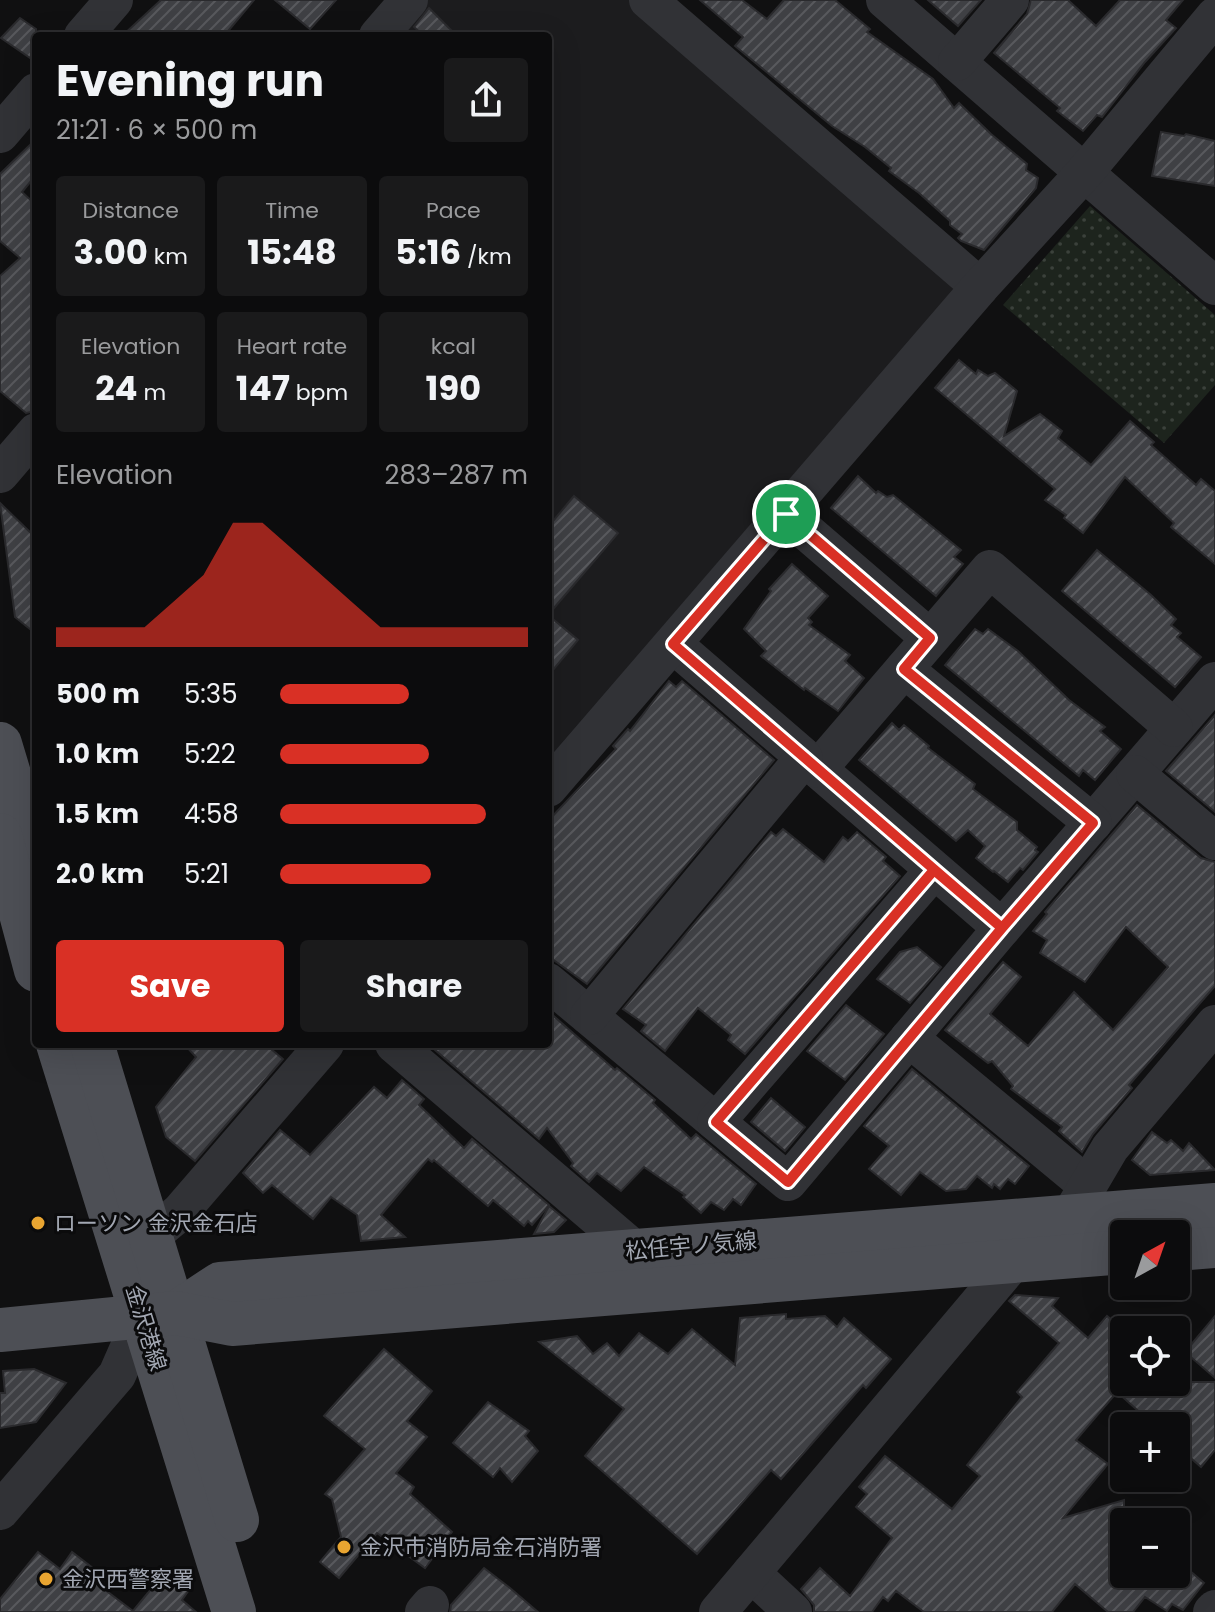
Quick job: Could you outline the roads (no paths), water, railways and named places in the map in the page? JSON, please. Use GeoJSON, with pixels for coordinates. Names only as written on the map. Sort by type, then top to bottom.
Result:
{"type":"FeatureCollection","features":[{"type":"Feature","properties":{"kind":"main road"},"geometry":{"type":"LineString","coordinates":[[0,744],[32,851]]}},
{"type":"Feature","properties":{"kind":"main road"},"geometry":{"type":"LineString","coordinates":[[0,835],[32,955]]}},
{"type":"Feature","properties":{"kind":"main road","name":"金沢港線"},"geometry":{"type":"LineString","coordinates":[[60,1048],[136,1239]]}},
{"type":"Feature","properties":{"kind":"main road","name":"金沢港線"},"geometry":{"type":"LineString","coordinates":[[93,1048],[136,1239],[159,1316],[234,1612]]}},
{"type":"Feature","properties":{"kind":"main road","name":"松任宇ノ気線"},"geometry":{"type":"LineString","coordinates":[[639,1271],[1079,1201],[1215,1205]]}},
{"type":"Feature","properties":{"kind":"main road"},"geometry":{"type":"LineString","coordinates":[[1190,1248],[1215,1246]]}},
{"type":"Feature","properties":{"kind":"main road","name":"松任宇ノ気線"},"geometry":{"type":"LineString","coordinates":[[0,1330],[159,1316],[220,1284],[1015,1260],[1110,1253]]}},
{"type":"Feature","properties":{"kind":"main road","name":"金沢港線"},"geometry":{"type":"LineString","coordinates":[[159,1316],[264,1612]]}},
{"type":"Feature","properties":{"kind":"street"},"geometry":{"type":"LineString","coordinates":[[86,32],[114,0]]}},
{"type":"Feature","properties":{"kind":"street"},"geometry":{"type":"LineString","coordinates":[[381,32],[409,0]]}},
{"type":"Feature","properties":{"kind":"street"},"geometry":{"type":"LineString","coordinates":[[648,0],[980,287]]}},
{"type":"Feature","properties":{"kind":"street"},"geometry":{"type":"LineString","coordinates":[[885,0],[1215,286]]}},
{"type":"Feature","properties":{"kind":"street"},"geometry":{"type":"LineString","coordinates":[[957,62],[1010,0]]}},
{"type":"Feature","properties":{"kind":"street"},"geometry":{"type":"LineString","coordinates":[[552,783],[980,287],[1084,173],[1215,16]]}},
{"type":"Feature","properties":{"kind":"street"},"geometry":{"type":"LineString","coordinates":[[0,134],[32,97]]}},
{"type":"Feature","properties":{"kind":"street"},"geometry":{"type":"LineString","coordinates":[[0,474],[32,437]]}},
{"type":"Feature","properties":{"kind":"street"},"geometry":{"type":"LineString","coordinates":[[786,514],[930,638]]}},
{"type":"Feature","properties":{"kind":"street"},"geometry":{"type":"LineString","coordinates":[[589,1016],[811,763],[904,669],[990,569],[1174,728]]}},
{"type":"Feature","properties":{"kind":"street"},"geometry":{"type":"LineString","coordinates":[[673,644],[1002,928]]}},
{"type":"Feature","properties":{"kind":"street"},"geometry":{"type":"LineString","coordinates":[[904,669],[1093,823]]}},
{"type":"Feature","properties":{"kind":"street"},"geometry":{"type":"LineString","coordinates":[[552,985],[788,1182],[1215,681]]}},
{"type":"Feature","properties":{"kind":"street"},"geometry":{"type":"LineString","coordinates":[[1135,774],[1215,841]]}},
{"type":"Feature","properties":{"kind":"street"},"geometry":{"type":"LineString","coordinates":[[716,1122],[934,870]]}},
{"type":"Feature","properties":{"kind":"street"},"geometry":{"type":"LineString","coordinates":[[718,1612],[1015,1260],[1079,1201],[1110,1148],[1215,1024]]}},
{"type":"Feature","properties":{"kind":"street"},"geometry":{"type":"LineString","coordinates":[[909,1038],[1079,1201]]}},
{"type":"Feature","properties":{"kind":"street"},"geometry":{"type":"LineString","coordinates":[[136,1239],[180,1212],[322,1048]]}},
{"type":"Feature","properties":{"kind":"street"},"geometry":{"type":"LineString","coordinates":[[398,1048],[639,1271]]}},
{"type":"Feature","properties":{"kind":"street"},"geometry":{"type":"LineString","coordinates":[[0,1511],[117,1375],[159,1316]]}},
{"type":"Feature","properties":{"kind":"street"},"geometry":{"type":"LineString","coordinates":[[751,1573],[793,1612]]}},
{"type":"Feature","properties":{"kind":"place","name":"ローソン 金沢金石店"},"geometry":{"type":"Point","coordinates":[38,1223]}},
{"type":"Feature","properties":{"kind":"place","name":"金沢市消防局金石消防署"},"geometry":{"type":"Point","coordinates":[344,1547]}},
{"type":"Feature","properties":{"kind":"place","name":"金沢西警察署"},"geometry":{"type":"Point","coordinates":[46,1579]}}]}
